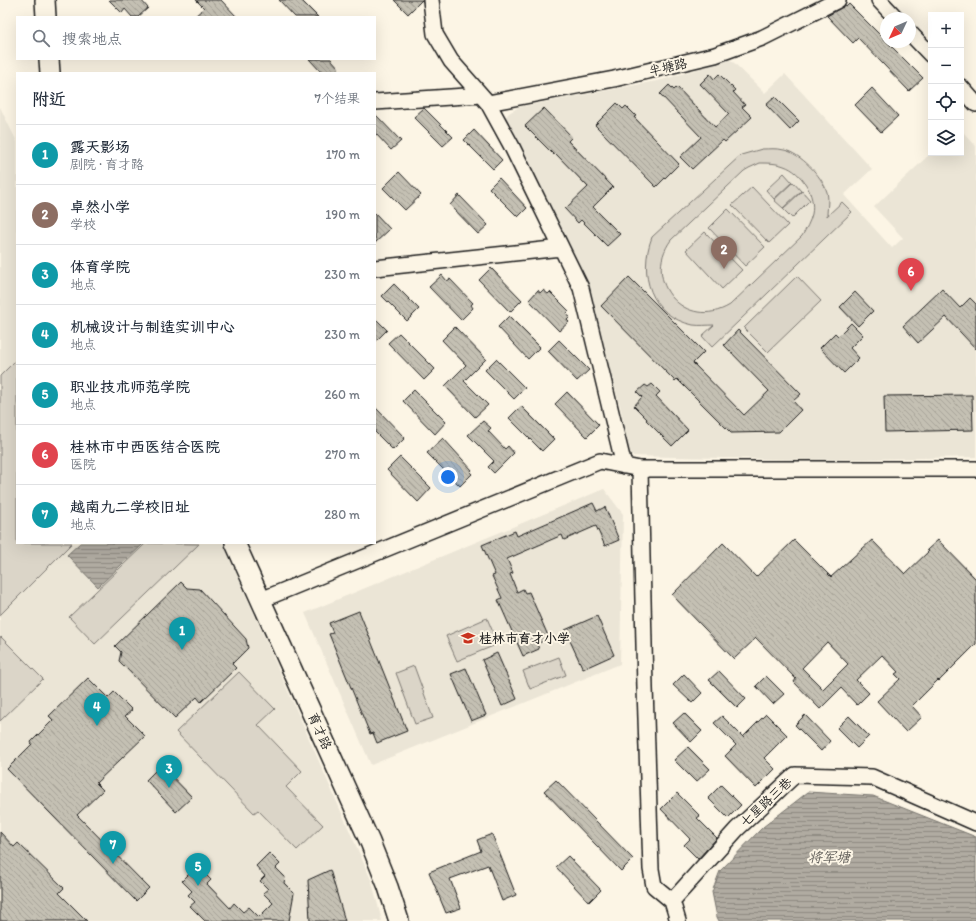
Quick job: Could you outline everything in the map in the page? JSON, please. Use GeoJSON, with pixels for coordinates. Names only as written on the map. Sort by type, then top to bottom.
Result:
{"type":"FeatureCollection","features":[{"type":"Feature","properties":{"kind":"main road"},"geometry":{"type":"LineString","coordinates":[[45,0],[46,16]]}},
{"type":"Feature","properties":{"kind":"main road"},"geometry":{"type":"LineString","coordinates":[[49,60],[50,72]]}},
{"type":"Feature","properties":{"kind":"main road","name":"育才路"},"geometry":{"type":"LineString","coordinates":[[235,544],[370,842],[388,886],[399,921]]}},
{"type":"Feature","properties":{"kind":"street"},"geometry":{"type":"LineString","coordinates":[[431,0],[435,34],[451,61],[484,99],[511,145],[580,288],[624,466]]}},
{"type":"Feature","properties":{"kind":"street","name":"半塘路"},"geometry":{"type":"LineString","coordinates":[[376,102],[484,99],[628,76],[715,55],[762,38],[838,0]]}},
{"type":"Feature","properties":{"kind":"street"},"geometry":{"type":"LineString","coordinates":[[879,0],[890,12]]}},
{"type":"Feature","properties":{"kind":"street"},"geometry":{"type":"LineString","coordinates":[[916,39],[928,52]]}},
{"type":"Feature","properties":{"kind":"street"},"geometry":{"type":"LineString","coordinates":[[964,91],[976,104]]}},
{"type":"Feature","properties":{"kind":"street"},"geometry":{"type":"LineString","coordinates":[[376,268],[561,248]]}},
{"type":"Feature","properties":{"kind":"street"},"geometry":{"type":"LineString","coordinates":[[261,600],[600,461],[640,469],[976,469]]}},
{"type":"Feature","properties":{"kind":"street"},"geometry":{"type":"LineString","coordinates":[[640,469],[651,869],[654,886],[672,901],[678,921]]}},
{"type":"Feature","properties":{"kind":"street","name":"七星路三巷"},"geometry":{"type":"LineString","coordinates":[[672,901],[737,829],[795,776],[872,777],[976,823]]}},
{"type":"Feature","properties":{"kind":"shaded area"},"geometry":{"type":"Polygon","coordinates":[[[730,59],[765,93],[785,74],[872,169],[844,195],[892,248],[903,238],[874,207],[928,156],[964,156],[964,133],[976,146],[976,457],[813,460],[630,456],[620,406],[597,327],[589,290],[505,118],[509,113],[519,107],[662,80],[730,59]]]}},
{"type":"Feature","properties":{"kind":"shaded area"},"geometry":{"type":"Polygon","coordinates":[[[0,107],[16,140],[16,544],[223,544],[372,882],[382,921],[0,921],[0,107]]]}},
{"type":"Feature","properties":{"kind":"shaded area"},"geometry":{"type":"Polygon","coordinates":[[[762,149],[779,149],[790,152],[810,166],[820,179],[827,192],[827,216],[842,202],[852,212],[712,347],[702,336],[714,325],[693,325],[678,320],[666,313],[657,303],[651,292],[647,279],[646,265],[648,251],[652,237],[741,155],[762,149]],[[760,163],[744,171],[671,240],[663,256],[661,271],[665,286],[673,298],[684,307],[698,312],[714,312],[730,305],[802,236],[805,231],[812,214],[813,207],[810,192],[806,185],[797,173],[791,169],[778,164],[760,163]]]}},
{"type":"Feature","properties":{"kind":"shaded area"},"geometry":{"type":"Polygon","coordinates":[[[784,173],[792,182],[774,199],[766,190],[784,173]]]}},
{"type":"Feature","properties":{"kind":"shaded area"},"geometry":{"type":"Polygon","coordinates":[[[793,182],[801,191],[783,208],[774,200],[793,182]]]}},
{"type":"Feature","properties":{"kind":"shaded area"},"geometry":{"type":"Polygon","coordinates":[[[752,187],[788,225],[769,243],[732,205],[752,187]]]}},
{"type":"Feature","properties":{"kind":"shaded area"},"geometry":{"type":"Polygon","coordinates":[[[802,191],[810,200],[792,218],[783,209],[802,191]]]}},
{"type":"Feature","properties":{"kind":"shaded area"},"geometry":{"type":"Polygon","coordinates":[[[728,209],[765,247],[745,266],[709,228],[728,209]]]}},
{"type":"Feature","properties":{"kind":"shaded area"},"geometry":{"type":"Polygon","coordinates":[[[705,232],[742,270],[722,289],[686,250],[705,232]]]}},
{"type":"Feature","properties":{"kind":"shaded area"},"geometry":{"type":"Polygon","coordinates":[[[797,276],[821,301],[768,352],[744,328],[797,276]]]}},
{"type":"Feature","properties":{"kind":"shaded area"},"geometry":{"type":"Polygon","coordinates":[[[16,360],[16,544],[71,544],[0,615],[0,376],[16,360]]]}},
{"type":"Feature","properties":{"kind":"shaded area","name":"桂林市育才小学"},"geometry":{"type":"Polygon","coordinates":[[[604,489],[623,514],[620,664],[371,765],[305,613],[604,489]]]}},
{"type":"Feature","properties":{"kind":"shaded area"},"geometry":{"type":"Polygon","coordinates":[[[145,544],[199,544],[95,644],[69,617],[145,544]]]}},
{"type":"Feature","properties":{"kind":"shaded area"},"geometry":{"type":"Polygon","coordinates":[[[487,618],[498,644],[457,661],[446,636],[487,618]]]}},
{"type":"Feature","properties":{"kind":"shaded area"},"geometry":{"type":"Polygon","coordinates":[[[1,637],[43,679],[0,721],[0,638],[1,637]]]}},
{"type":"Feature","properties":{"kind":"shaded area"},"geometry":{"type":"Polygon","coordinates":[[[559,657],[566,675],[530,689],[523,671],[559,657]]]}},
{"type":"Feature","properties":{"kind":"shaded area"},"geometry":{"type":"Polygon","coordinates":[[[414,666],[433,718],[415,724],[396,673],[414,666]]]}},
{"type":"Feature","properties":{"kind":"shaded area"},"geometry":{"type":"Polygon","coordinates":[[[239,672],[275,709],[258,725],[302,771],[286,787],[323,825],[297,850],[258,810],[254,813],[176,732],[239,672]]]}},
{"type":"Feature","properties":{"kind":"water"},"geometry":{"type":"Polygon","coordinates":[[[79,544],[143,544],[98,587],[67,555],[79,544]]]}},
{"type":"Feature","properties":{"kind":"water","name":"将军塘"},"geometry":{"type":"Polygon","coordinates":[[[808,792],[873,796],[976,837],[976,921],[719,921],[712,892],[720,871],[763,827],[808,792]]]}},
{"type":"Feature","properties":{"kind":"building"},"geometry":{"type":"Polygon","coordinates":[[[109,0],[141,0],[148,8],[139,16],[131,16],[125,9],[122,13],[109,0]]]}},
{"type":"Feature","properties":{"kind":"building"},"geometry":{"type":"Polygon","coordinates":[[[196,0],[221,0],[236,16],[195,16],[204,8],[196,0]]]}},
{"type":"Feature","properties":{"kind":"building"},"geometry":{"type":"Polygon","coordinates":[[[279,0],[301,0],[317,16],[294,16],[279,0]]]}},
{"type":"Feature","properties":{"kind":"building"},"geometry":{"type":"Polygon","coordinates":[[[394,0],[422,0],[408,14],[394,0]]]}},
{"type":"Feature","properties":{"kind":"building"},"geometry":{"type":"Polygon","coordinates":[[[849,4],[880,35],[880,48],[893,48],[923,78],[909,91],[858,38],[853,43],[827,16],[846,5],[847,6],[849,4]]]}},
{"type":"Feature","properties":{"kind":"building"},"geometry":{"type":"Polygon","coordinates":[[[310,60],[332,60],[339,68],[335,72],[321,72],[310,60]]]}},
{"type":"Feature","properties":{"kind":"building"},"geometry":{"type":"Polygon","coordinates":[[[710,74],[714,79],[719,74],[735,90],[733,92],[745,105],[742,107],[752,117],[725,142],[723,140],[692,169],[680,157],[701,137],[660,94],[669,85],[674,90],[677,87],[715,127],[729,114],[700,84],[710,74]]]}},
{"type":"Feature","properties":{"kind":"building"},"geometry":{"type":"Polygon","coordinates":[[[872,88],[898,116],[881,132],[855,105],[872,88]]]}},
{"type":"Feature","properties":{"kind":"building"},"geometry":{"type":"Polygon","coordinates":[[[775,97],[799,121],[790,130],[766,105],[775,97]]]}},
{"type":"Feature","properties":{"kind":"building"},"geometry":{"type":"Polygon","coordinates":[[[617,103],[623,109],[626,106],[636,116],[634,117],[679,164],[656,187],[595,125],[617,103]]]}},
{"type":"Feature","properties":{"kind":"building"},"geometry":{"type":"Polygon","coordinates":[[[424,108],[453,137],[443,146],[414,117],[424,108]]]}},
{"type":"Feature","properties":{"kind":"building"},"geometry":{"type":"Polygon","coordinates":[[[544,108],[572,137],[568,141],[613,187],[593,207],[620,234],[607,246],[581,220],[578,223],[565,209],[588,187],[555,153],[554,155],[525,126],[544,108]]]}},
{"type":"Feature","properties":{"kind":"building"},"geometry":{"type":"Polygon","coordinates":[[[376,115],[401,141],[391,150],[376,134],[376,115]]]}},
{"type":"Feature","properties":{"kind":"building"},"geometry":{"type":"Polygon","coordinates":[[[474,130],[502,160],[493,169],[464,140],[474,130]]]}},
{"type":"Feature","properties":{"kind":"building"},"geometry":{"type":"Polygon","coordinates":[[[399,172],[421,195],[405,210],[383,188],[399,172]]]}},
{"type":"Feature","properties":{"kind":"building"},"geometry":{"type":"Polygon","coordinates":[[[499,178],[527,208],[518,217],[489,188],[499,178]]]}},
{"type":"Feature","properties":{"kind":"building"},"geometry":{"type":"Polygon","coordinates":[[[459,195],[488,225],[478,234],[450,205],[459,195]]]}},
{"type":"Feature","properties":{"kind":"building"},"geometry":{"type":"Polygon","coordinates":[[[376,214],[390,229],[376,242],[376,214]]]}},
{"type":"Feature","properties":{"kind":"building"},"geometry":{"type":"Polygon","coordinates":[[[491,268],[522,300],[510,312],[479,280],[491,268]]]}},
{"type":"Feature","properties":{"kind":"building"},"geometry":{"type":"Polygon","coordinates":[[[442,275],[447,281],[450,279],[473,303],[471,305],[473,308],[461,320],[429,287],[442,275]]]}},
{"type":"Feature","properties":{"kind":"building"},"geometry":{"type":"Polygon","coordinates":[[[629,277],[704,352],[693,363],[744,415],[769,391],[724,345],[738,330],[801,394],[793,401],[801,410],[779,432],[731,433],[677,379],[675,381],[601,306],[629,277]]]}},
{"type":"Feature","properties":{"kind":"building"},"geometry":{"type":"Polygon","coordinates":[[[394,284],[419,309],[407,321],[382,296],[394,284]]]}},
{"type":"Feature","properties":{"kind":"building"},"geometry":{"type":"Polygon","coordinates":[[[942,289],[960,308],[970,298],[976,304],[976,349],[946,317],[918,343],[903,326],[942,289]]]}},
{"type":"Feature","properties":{"kind":"building"},"geometry":{"type":"Polygon","coordinates":[[[538,290],[540,293],[543,290],[548,294],[550,292],[569,311],[566,314],[570,317],[567,320],[569,322],[559,331],[529,300],[538,290]]]}},
{"type":"Feature","properties":{"kind":"building"},"geometry":{"type":"Polygon","coordinates":[[[855,292],[873,311],[858,326],[840,307],[855,292]]]}},
{"type":"Feature","properties":{"kind":"building"},"geometry":{"type":"Polygon","coordinates":[[[509,316],[540,347],[528,359],[498,327],[509,316]]]}},
{"type":"Feature","properties":{"kind":"building"},"geometry":{"type":"Polygon","coordinates":[[[376,319],[387,330],[376,341],[376,319]]]}},
{"type":"Feature","properties":{"kind":"building"},"geometry":{"type":"Polygon","coordinates":[[[851,323],[863,335],[850,348],[859,358],[844,373],[820,348],[835,333],[838,336],[851,323]]]}},
{"type":"Feature","properties":{"kind":"building"},"geometry":{"type":"Polygon","coordinates":[[[455,327],[486,359],[464,381],[488,405],[475,417],[445,386],[466,365],[442,340],[455,327]]]}},
{"type":"Feature","properties":{"kind":"building"},"geometry":{"type":"Polygon","coordinates":[[[399,333],[435,369],[424,380],[388,343],[399,333]]]}},
{"type":"Feature","properties":{"kind":"building"},"geometry":{"type":"Polygon","coordinates":[[[559,340],[589,370],[577,381],[548,351],[559,340]]]}},
{"type":"Feature","properties":{"kind":"building"},"geometry":{"type":"Polygon","coordinates":[[[496,359],[525,388],[514,399],[485,370],[496,359]]]}},
{"type":"Feature","properties":{"kind":"building"},"geometry":{"type":"Polygon","coordinates":[[[652,384],[660,392],[656,396],[688,430],[672,446],[634,406],[642,397],[637,392],[645,385],[648,387],[652,384]]]}},
{"type":"Feature","properties":{"kind":"building"},"geometry":{"type":"Polygon","coordinates":[[[414,390],[446,422],[435,434],[403,401],[414,390]]]}},
{"type":"Feature","properties":{"kind":"building"},"geometry":{"type":"Polygon","coordinates":[[[567,392],[599,425],[587,437],[555,404],[567,392]]]}},
{"type":"Feature","properties":{"kind":"building"},"geometry":{"type":"Polygon","coordinates":[[[972,395],[973,430],[885,432],[884,396],[972,395]]]}},
{"type":"Feature","properties":{"kind":"building"},"geometry":{"type":"Polygon","coordinates":[[[521,406],[554,439],[542,451],[509,418],[521,406]]]}},
{"type":"Feature","properties":{"kind":"building"},"geometry":{"type":"Polygon","coordinates":[[[376,408],[405,438],[393,450],[376,433],[376,408]]]}},
{"type":"Feature","properties":{"kind":"building"},"geometry":{"type":"Polygon","coordinates":[[[483,421],[491,428],[488,431],[505,449],[508,446],[514,453],[494,473],[488,467],[494,461],[468,435],[483,421]]]}},
{"type":"Feature","properties":{"kind":"building"},"geometry":{"type":"Polygon","coordinates":[[[443,438],[472,470],[470,472],[472,474],[460,486],[427,453],[443,438]]]}},
{"type":"Feature","properties":{"kind":"building"},"geometry":{"type":"Polygon","coordinates":[[[400,457],[431,488],[418,502],[387,470],[400,457]]]}},
{"type":"Feature","properties":{"kind":"building"},"geometry":{"type":"Polygon","coordinates":[[[593,503],[597,511],[605,507],[619,540],[605,546],[596,526],[564,540],[562,535],[507,559],[513,573],[510,574],[517,592],[523,589],[525,593],[529,592],[549,638],[537,644],[539,649],[523,656],[498,600],[502,598],[492,576],[495,575],[482,545],[515,531],[517,536],[593,503]]]}},
{"type":"Feature","properties":{"kind":"building"},"geometry":{"type":"Polygon","coordinates":[[[794,540],[831,577],[872,540],[905,574],[929,551],[927,550],[938,540],[976,579],[976,644],[912,706],[922,717],[906,732],[877,701],[900,679],[895,674],[898,672],[882,655],[856,680],[869,693],[857,705],[841,688],[820,709],[794,682],[796,679],[756,638],[734,659],[672,595],[723,543],[756,577],[794,540]],[[827,642],[802,668],[823,689],[848,664],[827,642]]]}},
{"type":"Feature","properties":{"kind":"building"},"geometry":{"type":"Polygon","coordinates":[[[181,582],[187,588],[200,589],[246,639],[248,648],[232,664],[236,668],[201,702],[197,697],[175,718],[119,661],[121,652],[115,646],[181,582]]]}},
{"type":"Feature","properties":{"kind":"building"},"geometry":{"type":"Polygon","coordinates":[[[359,611],[407,731],[377,743],[373,733],[370,734],[329,634],[333,633],[329,623],[359,611]]]}},
{"type":"Feature","properties":{"kind":"building"},"geometry":{"type":"Polygon","coordinates":[[[597,616],[614,655],[583,669],[565,630],[597,616]]]}},
{"type":"Feature","properties":{"kind":"building"},"geometry":{"type":"Polygon","coordinates":[[[497,653],[517,699],[502,706],[482,660],[497,653]]]}},
{"type":"Feature","properties":{"kind":"building"},"geometry":{"type":"Polygon","coordinates":[[[466,668],[486,715],[471,721],[451,674],[466,668]]]}},
{"type":"Feature","properties":{"kind":"building"},"geometry":{"type":"Polygon","coordinates":[[[719,671],[746,699],[737,708],[709,680],[719,671]]]}},
{"type":"Feature","properties":{"kind":"building"},"geometry":{"type":"Polygon","coordinates":[[[684,674],[702,693],[692,703],[673,685],[684,674]]]}},
{"type":"Feature","properties":{"kind":"building"},"geometry":{"type":"Polygon","coordinates":[[[766,676],[784,694],[773,704],[756,686],[766,676]]]}},
{"type":"Feature","properties":{"kind":"building"},"geometry":{"type":"Polygon","coordinates":[[[88,678],[108,698],[114,692],[132,710],[125,716],[145,736],[96,783],[103,790],[77,815],[149,888],[136,901],[7,769],[53,720],[49,716],[88,678]]]}},
{"type":"Feature","properties":{"kind":"building"},"geometry":{"type":"Polygon","coordinates":[[[684,713],[702,731],[691,742],[673,723],[684,713]]]}},
{"type":"Feature","properties":{"kind":"building"},"geometry":{"type":"Polygon","coordinates":[[[766,714],[787,735],[764,758],[775,769],[756,788],[725,756],[736,745],[714,723],[722,716],[743,737],[766,714]]]}},
{"type":"Feature","properties":{"kind":"building"},"geometry":{"type":"Polygon","coordinates":[[[805,715],[830,741],[821,751],[795,725],[805,715]]]}},
{"type":"Feature","properties":{"kind":"building"},"geometry":{"type":"Polygon","coordinates":[[[849,716],[869,736],[857,748],[837,728],[849,716]]]}},
{"type":"Feature","properties":{"kind":"building"},"geometry":{"type":"Polygon","coordinates":[[[688,747],[710,769],[696,782],[674,760],[688,747]]]}},
{"type":"Feature","properties":{"kind":"building"},"geometry":{"type":"Polygon","coordinates":[[[161,765],[192,797],[176,812],[146,780],[161,765]]]}},
{"type":"Feature","properties":{"kind":"building"},"geometry":{"type":"Polygon","coordinates":[[[556,780],[633,859],[621,871],[544,791],[556,780]]]}},
{"type":"Feature","properties":{"kind":"building"},"geometry":{"type":"Polygon","coordinates":[[[721,785],[741,805],[728,818],[708,798],[721,785]]]}},
{"type":"Feature","properties":{"kind":"building"},"geometry":{"type":"Polygon","coordinates":[[[677,793],[700,816],[697,818],[717,838],[698,859],[684,845],[690,839],[661,809],[677,793]]]}},
{"type":"Feature","properties":{"kind":"building"},"geometry":{"type":"Polygon","coordinates":[[[0,832],[14,847],[18,843],[64,888],[59,893],[87,921],[0,921],[0,832]]]}},
{"type":"Feature","properties":{"kind":"building"},"geometry":{"type":"Polygon","coordinates":[[[492,834],[516,895],[502,901],[488,865],[450,879],[461,908],[446,913],[429,872],[481,851],[477,840],[492,834]]]}},
{"type":"Feature","properties":{"kind":"building"},"geometry":{"type":"Polygon","coordinates":[[[269,853],[280,864],[276,868],[285,877],[284,883],[294,893],[289,921],[205,921],[190,906],[195,902],[188,895],[192,891],[182,881],[197,866],[211,880],[207,884],[230,908],[234,903],[243,912],[249,907],[259,917],[273,903],[263,893],[268,889],[260,881],[265,876],[256,866],[269,853]]]}},
{"type":"Feature","properties":{"kind":"building"},"geometry":{"type":"Polygon","coordinates":[[[568,856],[601,890],[589,902],[556,867],[568,856]]]}},
{"type":"Feature","properties":{"kind":"building"},"geometry":{"type":"Polygon","coordinates":[[[330,870],[345,921],[310,921],[308,880],[330,870]]]}},
{"type":"Feature","properties":{"kind":"place","name":"卓然小学"},"geometry":{"type":"Point","coordinates":[724,269]}},
{"type":"Feature","properties":{"kind":"place","name":"桂林市中西医结合医院"},"geometry":{"type":"Point","coordinates":[911,291]}},
{"type":"Feature","properties":{"kind":"place","name":"桂林市育才小学"},"geometry":{"type":"Point","coordinates":[468,638]}},
{"type":"Feature","properties":{"kind":"place","name":"露天影场"},"geometry":{"type":"Point","coordinates":[182,650]}},
{"type":"Feature","properties":{"kind":"place","name":"机械设计与制造实训中心"},"geometry":{"type":"Point","coordinates":[97,726]}},
{"type":"Feature","properties":{"kind":"place","name":"体育学院"},"geometry":{"type":"Point","coordinates":[169,788]}},
{"type":"Feature","properties":{"kind":"place","name":"越南九二学校旧址"},"geometry":{"type":"Point","coordinates":[113,864]}},
{"type":"Feature","properties":{"kind":"place","name":"职业技术师范学院"},"geometry":{"type":"Point","coordinates":[198,886]}}]}
